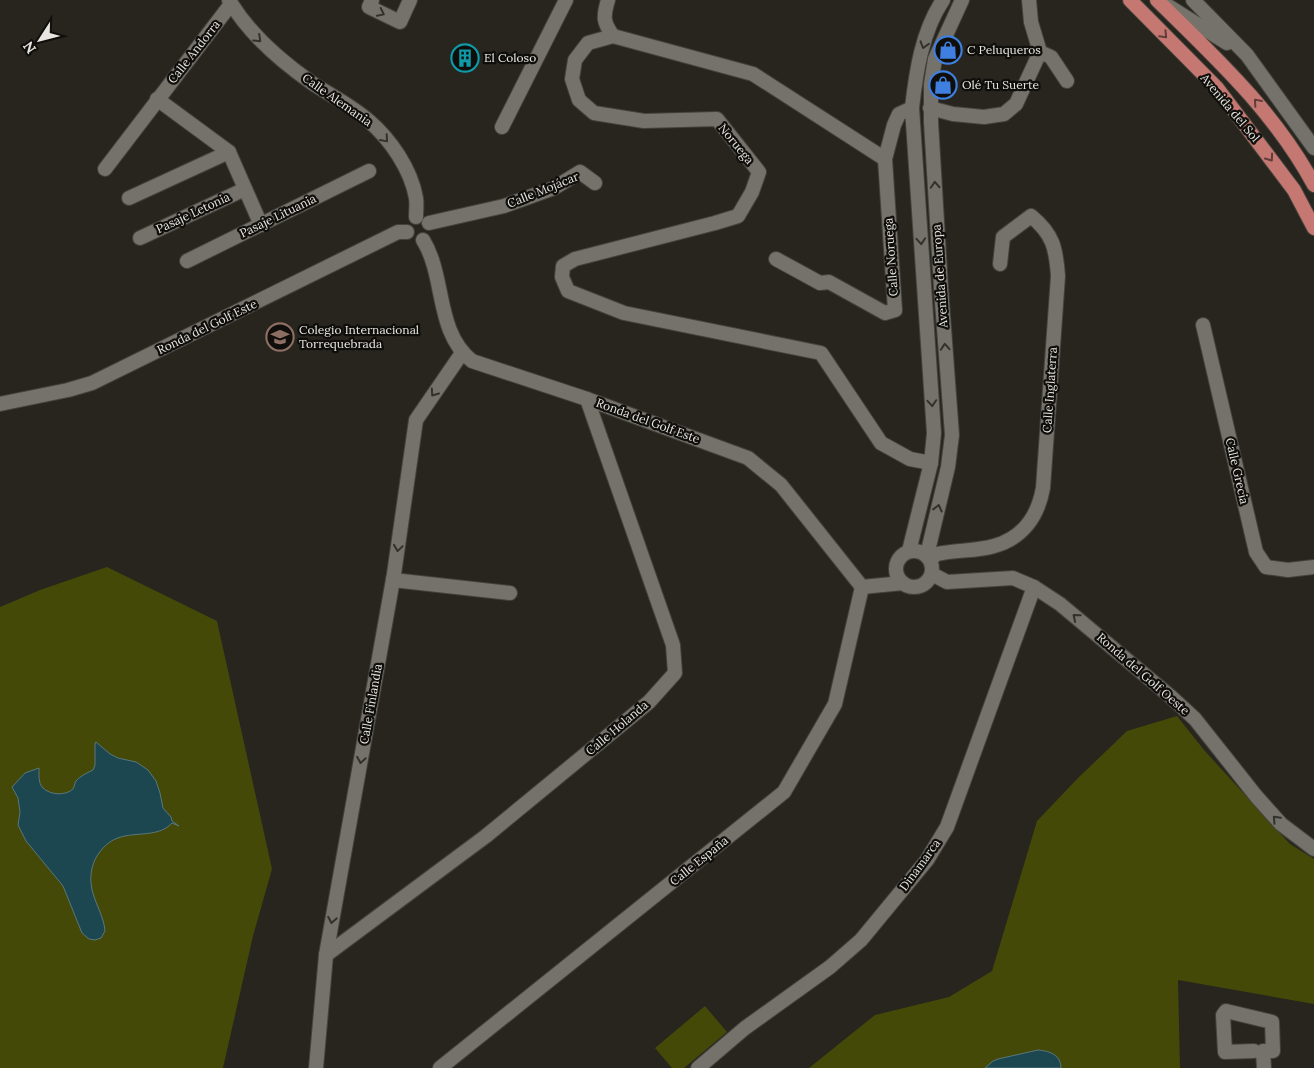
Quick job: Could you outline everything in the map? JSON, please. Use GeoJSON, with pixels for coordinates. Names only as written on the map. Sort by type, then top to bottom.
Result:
{"type":"FeatureCollection","features":[{"type":"Feature","properties":{"kind":"main road","name":"Avenida del Sol"},"geometry":{"type":"LineString","coordinates":[[1130,0],[1222,95],[1294,190],[1314,228]]}},
{"type":"Feature","properties":{"kind":"main road","name":"Avenida del Sol"},"geometry":{"type":"LineString","coordinates":[[1158,0],[1233,75],[1273,120],[1314,185]]}},
{"type":"Feature","properties":{"kind":"street"},"geometry":{"type":"LineString","coordinates":[[372,0],[369,7],[400,22],[410,0]]}},
{"type":"Feature","properties":{"kind":"street"},"geometry":{"type":"LineString","coordinates":[[502,127],[566,0]]}},
{"type":"Feature","properties":{"kind":"street"},"geometry":{"type":"LineString","coordinates":[[608,0],[605,10],[605,24],[613,36],[753,74],[885,159],[894,124],[899,114],[912,108]]}},
{"type":"Feature","properties":{"kind":"street","name":"Avenida de Europa"},"geometry":{"type":"LineString","coordinates":[[909,551],[931,463],[934,433],[912,108],[915,81],[932,18],[943,0]]}},
{"type":"Feature","properties":{"kind":"street","name":"Avenida de Europa"},"geometry":{"type":"LineString","coordinates":[[928,557],[948,467],[952,435],[941,288],[930,84],[935,59],[962,0]]}},
{"type":"Feature","properties":{"kind":"street"},"geometry":{"type":"LineString","coordinates":[[930,108],[953,114],[984,117],[1004,114],[1016,104],[1040,52],[1031,22],[1028,0]]}},
{"type":"Feature","properties":{"kind":"street"},"geometry":{"type":"LineString","coordinates":[[1158,0],[1247,55]]}},
{"type":"Feature","properties":{"kind":"street"},"geometry":{"type":"LineString","coordinates":[[1193,0],[1247,55],[1314,148]]}},
{"type":"Feature","properties":{"kind":"street","name":"Calle Andorra"},"geometry":{"type":"LineString","coordinates":[[105,168],[230,2]]}},
{"type":"Feature","properties":{"kind":"street","name":"Calle Alemania"},"geometry":{"type":"LineString","coordinates":[[230,2],[251,33],[278,57],[311,82],[368,120],[389,141],[407,172],[416,197],[416,217]]}},
{"type":"Feature","properties":{"kind":"street","name":"Noruega"},"geometry":{"type":"LineString","coordinates":[[613,36],[588,43],[575,60],[572,79],[579,100],[594,113],[644,121],[717,119],[759,172],[752,192],[738,216],[575,259],[563,266],[562,278],[568,291],[624,313],[821,353],[881,443],[910,459],[931,463]]}},
{"type":"Feature","properties":{"kind":"street"},"geometry":{"type":"LineString","coordinates":[[1040,52],[1051,57],[1067,81]]}},
{"type":"Feature","properties":{"kind":"street"},"geometry":{"type":"LineString","coordinates":[[157,100],[230,152],[261,224]]}},
{"type":"Feature","properties":{"kind":"street"},"geometry":{"type":"LineString","coordinates":[[129,198],[230,152]]}},
{"type":"Feature","properties":{"kind":"street","name":"Calle Noruega"},"geometry":{"type":"LineString","coordinates":[[776,258],[820,283],[829,282],[885,313],[895,310],[885,159]]}},
{"type":"Feature","properties":{"kind":"street","name":"Pasaje Lituania"},"geometry":{"type":"LineString","coordinates":[[187,261],[369,171]]}},
{"type":"Feature","properties":{"kind":"street","name":"Calle Mojácar"},"geometry":{"type":"LineString","coordinates":[[429,223],[504,206],[554,188],[580,172],[595,183]]}},
{"type":"Feature","properties":{"kind":"street","name":"Pasaje Letonia"},"geometry":{"type":"LineString","coordinates":[[140,238],[245,189]]}},
{"type":"Feature","properties":{"kind":"street","name":"Calle Inglaterra"},"geometry":{"type":"LineString","coordinates":[[928,557],[937,554],[992,547],[1006,542],[1028,525],[1041,503],[1058,276],[1057,258],[1053,242],[1043,226],[1031,216],[1002,237],[1000,264]]}},
{"type":"Feature","properties":{"kind":"street"},"geometry":{"type":"LineString","coordinates":[[412,218],[424,218],[429,223],[429,235],[423,240],[415,240],[407,232],[407,224],[412,218]]}},
{"type":"Feature","properties":{"kind":"street","name":"Ronda del Golf Este"},"geometry":{"type":"LineString","coordinates":[[0,404],[92,383],[398,232],[407,232]]}},
{"type":"Feature","properties":{"kind":"street"},"geometry":{"type":"LineString","coordinates":[[423,240],[431,252],[442,302],[454,339],[462,353]]}},
{"type":"Feature","properties":{"kind":"street","name":"Calle Grecia"},"geometry":{"type":"LineString","coordinates":[[1203,325],[1256,552],[1266,567],[1288,570],[1314,567]]}},
{"type":"Feature","properties":{"kind":"street","name":"Ronda del Golf Este"},"geometry":{"type":"LineString","coordinates":[[462,353],[472,361],[587,399],[748,458],[781,485],[862,587]]}},
{"type":"Feature","properties":{"kind":"street","name":"Calle Finlandia"},"geometry":{"type":"LineString","coordinates":[[316,1068],[326,956],[393,580],[416,420],[462,353]]}},
{"type":"Feature","properties":{"kind":"street","name":"Calle Holanda"},"geometry":{"type":"LineString","coordinates":[[326,956],[486,836],[649,702],[675,673],[672,645],[587,399]]}},
{"type":"Feature","properties":{"kind":"street"},"geometry":{"type":"LineString","coordinates":[[862,587],[903,584],[921,586],[932,574],[932,564],[928,557],[919,551],[909,551],[900,557],[896,574],[903,584]]}},
{"type":"Feature","properties":{"kind":"street","name":"Ronda del Golf Oeste"},"geometry":{"type":"LineString","coordinates":[[932,574],[947,582],[1013,578],[1034,587],[1060,604],[1195,719],[1256,796],[1281,824],[1314,849]]}},
{"type":"Feature","properties":{"kind":"street"},"geometry":{"type":"LineString","coordinates":[[393,580],[510,593]]}},
{"type":"Feature","properties":{"kind":"street","name":"Calle España"},"geometry":{"type":"LineString","coordinates":[[440,1068],[784,792],[835,704],[862,587]]}},
{"type":"Feature","properties":{"kind":"street","name":"Dinamarca"},"geometry":{"type":"LineString","coordinates":[[698,1068],[745,1028],[830,967],[861,940],[927,860],[947,827],[1034,587]]}},
{"type":"Feature","properties":{"kind":"street"},"geometry":{"type":"LineString","coordinates":[[1254,1050],[1225,1052],[1223,1015],[1226,1011],[1272,1022],[1273,1050],[1263,1051],[1264,1068]]}},
{"type":"Feature","properties":{"kind":"green space"},"geometry":{"type":"Polygon","coordinates":[[[107,567],[217,621],[272,869],[253,936],[223,1068],[0,1068],[0,607],[40,590],[107,567]]]}},
{"type":"Feature","properties":{"kind":"green space"},"geometry":{"type":"Polygon","coordinates":[[[1177,716],[1204,750],[1290,844],[1314,859],[1314,1004],[1178,980],[1180,1068],[809,1068],[875,1015],[949,997],[992,971],[1037,821],[1127,731],[1177,716]]]}},
{"type":"Feature","properties":{"kind":"green space"},"geometry":{"type":"Polygon","coordinates":[[[705,1006],[727,1032],[684,1068],[672,1068],[655,1048],[705,1006]]]}},
{"type":"Feature","properties":{"kind":"water"},"geometry":{"type":"Polygon","coordinates":[[[96,742],[110,754],[136,762],[148,770],[156,781],[163,808],[172,821],[179,826],[172,823],[159,831],[117,838],[107,844],[99,853],[92,867],[91,883],[105,931],[101,938],[95,940],[89,939],[82,933],[63,886],[26,841],[18,825],[20,812],[18,798],[12,787],[25,773],[39,768],[40,784],[43,788],[58,794],[70,791],[78,779],[93,770],[96,742]]]}},
{"type":"Feature","properties":{"kind":"water"},"geometry":{"type":"Polygon","coordinates":[[[1038,1050],[1054,1054],[1061,1064],[1061,1068],[985,1068],[998,1059],[1038,1050]]]}},
{"type":"Feature","properties":{"kind":"place","name":"C Peluqueros"},"geometry":{"type":"Point","coordinates":[948,50]}},
{"type":"Feature","properties":{"kind":"place","name":"El Coloso"},"geometry":{"type":"Point","coordinates":[465,58]}},
{"type":"Feature","properties":{"kind":"place","name":"Olé Tu Suerte"},"geometry":{"type":"Point","coordinates":[943,85]}},
{"type":"Feature","properties":{"kind":"place","name":"Colegio Internacional Torrequebrada"},"geometry":{"type":"Point","coordinates":[280,337]}}]}
